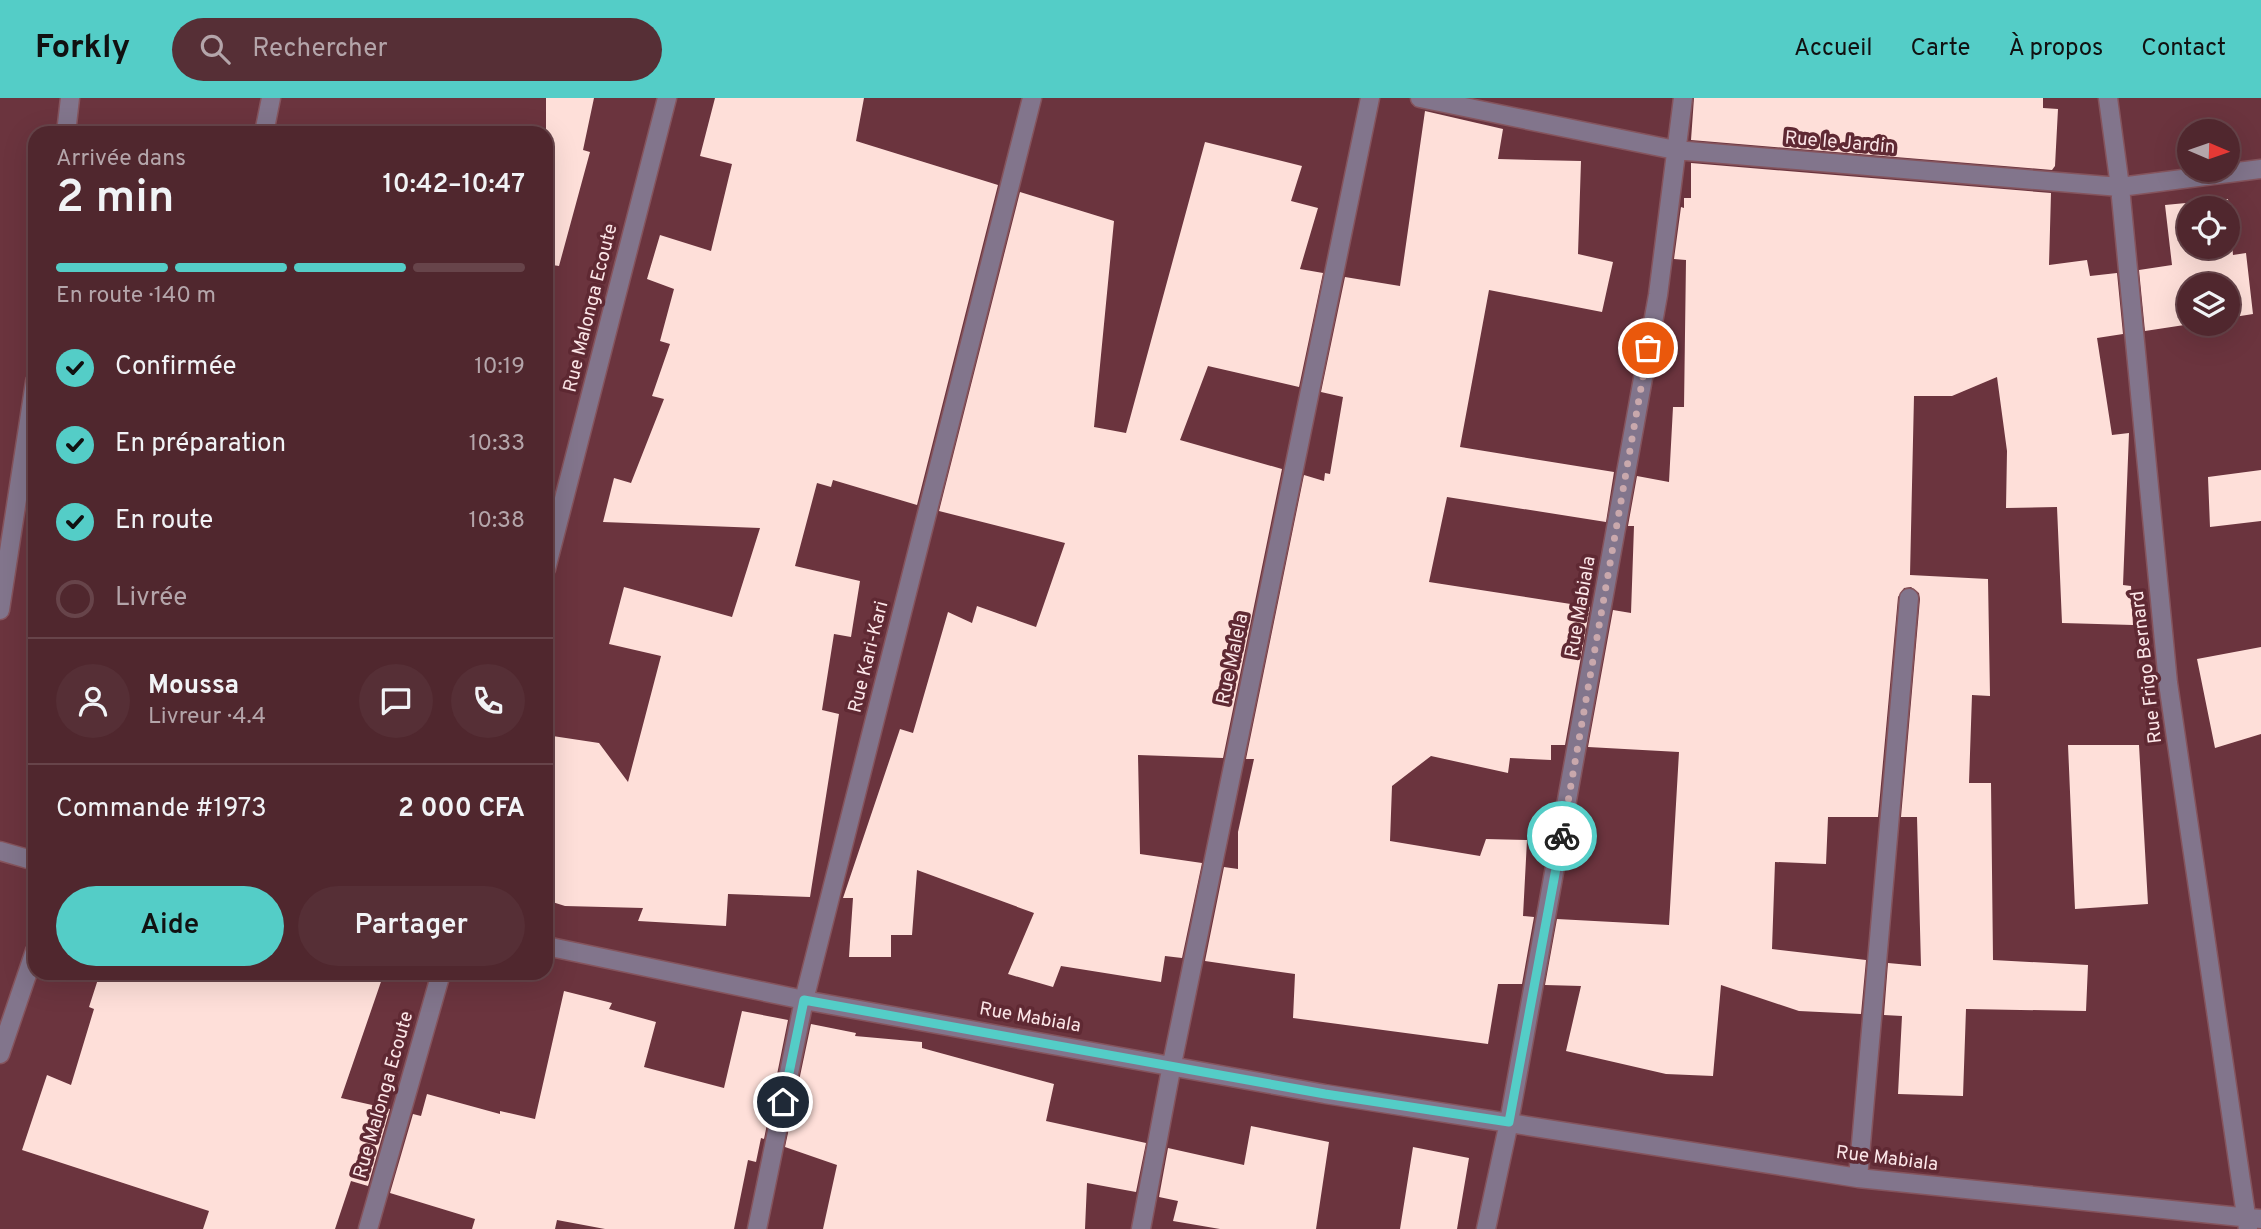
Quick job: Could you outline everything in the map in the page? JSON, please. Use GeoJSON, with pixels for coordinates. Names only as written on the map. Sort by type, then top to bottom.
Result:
{"type":"FeatureCollection","features":[{"type":"Feature","properties":{"kind":"street"},"geometry":{"type":"LineString","coordinates":[[67,126],[70,98]]}},
{"type":"Feature","properties":{"kind":"street"},"geometry":{"type":"LineString","coordinates":[[265,126],[271,98]]}},
{"type":"Feature","properties":{"kind":"street","name":"Rue Malonga Ecoute"},"geometry":{"type":"LineString","coordinates":[[553,542],[667,98]]}},
{"type":"Feature","properties":{"kind":"street","name":"Rue Kari-Kari"},"geometry":{"type":"LineString","coordinates":[[757,1229],[804,1000],[1032,98]]}},
{"type":"Feature","properties":{"kind":"street","name":"Rue Malela"},"geometry":{"type":"LineString","coordinates":[[1141,1229],[1171,1064],[1370,98]]}},
{"type":"Feature","properties":{"kind":"street","name":"Rue le Jardin"},"geometry":{"type":"LineString","coordinates":[[1420,98],[1675,150],[2120,187],[2261,169]]}},
{"type":"Feature","properties":{"kind":"street","name":"Rue Mabiala"},"geometry":{"type":"LineString","coordinates":[[1486,1229],[1509,1122],[1658,295],[1683,98]]}},
{"type":"Feature","properties":{"kind":"street","name":"Rue Frigo Bernard"},"geometry":{"type":"LineString","coordinates":[[2108,98],[2120,187],[2168,683],[2252,1223]]}},
{"type":"Feature","properties":{"kind":"street"},"geometry":{"type":"LineString","coordinates":[[0,610],[28,428]]}},
{"type":"Feature","properties":{"kind":"street"},"geometry":{"type":"LineString","coordinates":[[1858,1178],[1909,598]]}},
{"type":"Feature","properties":{"kind":"street"},"geometry":{"type":"LineString","coordinates":[[0,851],[28,859]]}},
{"type":"Feature","properties":{"kind":"street","name":"Rue Mabiala"},"geometry":{"type":"LineString","coordinates":[[553,947],[804,1000],[1171,1064],[1325,1094],[1858,1178],[2252,1223]]}},
{"type":"Feature","properties":{"kind":"street"},"geometry":{"type":"LineString","coordinates":[[0,1054],[28,972]]}},
{"type":"Feature","properties":{"kind":"street","name":"Rue Malonga Ecoute"},"geometry":{"type":"LineString","coordinates":[[368,1229],[439,980]]}},
{"type":"Feature","properties":{"kind":"building"},"geometry":{"type":"Polygon","coordinates":[[[546,98],[594,98],[583,150],[590,152],[559,266],[553,265],[553,126],[546,126],[546,98]]]}},
{"type":"Feature","properties":{"kind":"building"},"geometry":{"type":"Polygon","coordinates":[[[715,98],[864,98],[856,141],[998,185],[917,505],[833,480],[831,487],[817,483],[795,566],[860,581],[851,637],[834,634],[822,710],[839,714],[810,897],[728,894],[726,926],[638,921],[643,908],[565,906],[553,902],[553,736],[599,743],[628,782],[661,656],[609,644],[624,587],[732,617],[760,528],[603,522],[614,478],[631,483],[664,399],[652,396],[670,344],[660,341],[674,289],[647,279],[660,235],[711,251],[732,164],[700,156],[715,98]]]}},
{"type":"Feature","properties":{"kind":"building"},"geometry":{"type":"Polygon","coordinates":[[[1694,98],[2043,98],[2043,108],[2058,109],[2055,166],[2052,170],[1691,140],[1694,98]]]}},
{"type":"Feature","properties":{"kind":"building"},"geometry":{"type":"Polygon","coordinates":[[[1425,111],[1503,129],[1498,159],[1581,161],[1578,254],[1613,262],[1602,312],[1489,290],[1460,447],[1614,472],[1606,522],[1447,497],[1429,582],[1590,607],[1565,745],[1551,745],[1551,760],[1510,758],[1508,773],[1431,756],[1392,786],[1390,841],[1480,856],[1486,839],[1527,840],[1523,916],[1534,917],[1522,984],[1498,984],[1488,1044],[1293,1018],[1295,974],[1205,961],[1224,867],[1238,869],[1238,832],[1254,759],[1246,759],[1304,475],[1324,481],[1325,473],[1330,474],[1343,397],[1321,392],[1345,277],[1400,286],[1425,111]]]}},
{"type":"Feature","properties":{"kind":"building"},"geometry":{"type":"Polygon","coordinates":[[[1205,142],[1302,166],[1291,201],[1318,208],[1300,269],[1323,273],[1299,387],[1208,366],[1180,440],[1282,469],[1223,758],[1138,755],[1140,854],[1202,863],[1182,958],[1165,956],[1161,982],[1061,966],[1053,987],[1008,974],[1034,913],[917,870],[912,935],[891,935],[891,957],[849,957],[853,898],[843,898],[900,729],[913,733],[948,612],[972,623],[977,606],[1036,627],[1065,543],[939,511],[1020,192],[1114,221],[1094,427],[1126,433],[1205,142]]]}},
{"type":"Feature","properties":{"kind":"building"},"geometry":{"type":"Polygon","coordinates":[[[1691,163],[2051,193],[2049,265],[2087,260],[2090,276],[2117,273],[2123,334],[2097,338],[2112,435],[2129,433],[2123,585],[2131,586],[2133,625],[2062,623],[2057,507],[2006,508],[2007,451],[1997,377],[1952,396],[1914,396],[1910,575],[1988,579],[1990,696],[1972,695],[1969,783],[1991,783],[1993,960],[2088,965],[2086,1011],[1966,1009],[1963,1096],[1898,1094],[1902,1016],[1884,1015],[1888,963],[1921,966],[1917,817],[1901,817],[1920,599],[1919,593],[1911,587],[1904,588],[1898,597],[1878,817],[1828,817],[1826,864],[1775,862],[1772,949],[1866,960],[1861,1014],[1799,1011],[1721,985],[1713,1076],[1666,1074],[1566,1051],[1581,986],[1545,985],[1557,919],[1669,925],[1679,752],[1588,747],[1613,610],[1631,613],[1634,526],[1628,526],[1637,476],[1669,482],[1673,407],[1684,407],[1686,260],[1674,259],[1681,207],[1684,208],[1684,198],[1691,198],[1691,163]]]}},
{"type":"Feature","properties":{"kind":"building"},"geometry":{"type":"Polygon","coordinates":[[[2177,204],[2177,259],[2240,259],[2240,254],[2246,253],[2253,314],[2240,316],[2240,273],[2177,273],[2177,326],[2145,331],[2139,270],[2172,265],[2165,205],[2177,204]]]}},
{"type":"Feature","properties":{"kind":"building"},"geometry":{"type":"Polygon","coordinates":[[[2261,470],[2261,521],[2210,527],[2208,477],[2261,470]]]}},
{"type":"Feature","properties":{"kind":"building"},"geometry":{"type":"Polygon","coordinates":[[[2261,647],[2261,734],[2215,748],[2197,659],[2261,647]]]}},
{"type":"Feature","properties":{"kind":"building"},"geometry":{"type":"Polygon","coordinates":[[[2068,745],[2139,745],[2148,904],[2075,909],[2068,745]]]}},
{"type":"Feature","properties":{"kind":"building"},"geometry":{"type":"Polygon","coordinates":[[[98,980],[382,980],[341,1098],[390,1109],[368,1186],[351,1181],[335,1229],[203,1229],[209,1211],[22,1150],[47,1075],[71,1085],[94,1009],[89,1007],[98,980]]]}},
{"type":"Feature","properties":{"kind":"building"},"geometry":{"type":"Polygon","coordinates":[[[564,991],[612,1003],[609,1009],[656,1022],[644,1067],[724,1088],[742,1011],[788,1020],[764,1139],[761,1138],[756,1162],[748,1160],[734,1229],[605,1229],[557,1220],[555,1229],[472,1229],[475,1219],[390,1193],[413,1114],[421,1116],[427,1094],[500,1114],[500,1111],[535,1119],[564,991]]]}},
{"type":"Feature","properties":{"kind":"building"},"geometry":{"type":"Polygon","coordinates":[[[811,1024],[856,1033],[855,1036],[922,1042],[922,1048],[1054,1084],[1046,1121],[1146,1143],[1136,1192],[1087,1183],[1085,1229],[823,1229],[837,1165],[785,1147],[811,1024]]]}},
{"type":"Feature","properties":{"kind":"building"},"geometry":{"type":"Polygon","coordinates":[[[1251,1126],[1329,1142],[1316,1229],[1220,1229],[1173,1221],[1178,1201],[1159,1197],[1168,1148],[1244,1165],[1251,1126]]]}},
{"type":"Feature","properties":{"kind":"building"},"geometry":{"type":"Polygon","coordinates":[[[1413,1147],[1469,1158],[1457,1229],[1400,1229],[1413,1147]]]}},
{"type":"Feature","properties":{"kind":"way so far"},"geometry":{"type":"LineString","coordinates":[[1562,836],[1648,348]]}},
{"type":"Feature","properties":{"kind":"route"},"geometry":{"type":"LineString","coordinates":[[783,1102],[804,1000],[1171,1064],[1325,1094],[1509,1122],[1562,836]]}}]}
